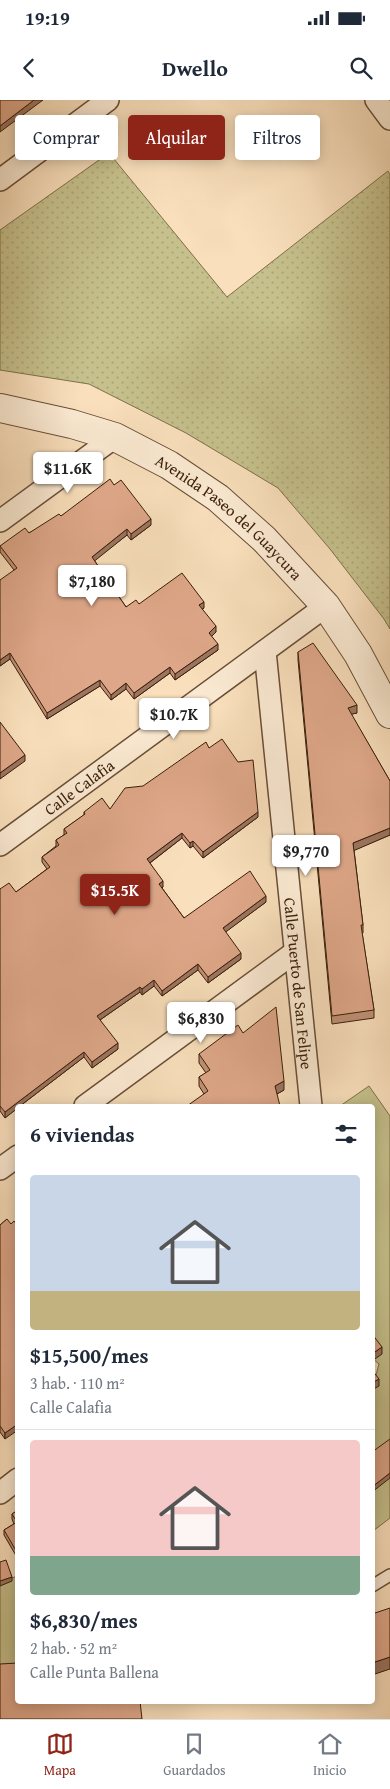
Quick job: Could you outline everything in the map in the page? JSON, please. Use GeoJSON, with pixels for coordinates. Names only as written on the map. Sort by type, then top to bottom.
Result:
{"type":"FeatureCollection","features":[{"type":"Feature","properties":{"kind":"street"},"geometry":{"type":"LineString","coordinates":[[0,180],[108,100]]}},
{"type":"Feature","properties":{"kind":"street"},"geometry":{"type":"LineString","coordinates":[[376,100],[390,119]]}},
{"type":"Feature","properties":{"kind":"street","name":"Avenida Paseo del Guaycura"},"geometry":{"type":"LineString","coordinates":[[0,408],[72,424],[115,437],[169,465],[218,498],[264,539],[326,606],[358,654],[390,714]]}},
{"type":"Feature","properties":{"kind":"street"},"geometry":{"type":"LineString","coordinates":[[0,521],[115,437]]}},
{"type":"Feature","properties":{"kind":"street","name":"Calle Calafia"},"geometry":{"type":"LineString","coordinates":[[0,845],[326,606]]}},
{"type":"Feature","properties":{"kind":"street","name":"Calle Puerto de San Felipe"},"geometry":{"type":"LineString","coordinates":[[265,651],[311,1104]]}},
{"type":"Feature","properties":{"kind":"street"},"geometry":{"type":"LineString","coordinates":[[88,1104],[295,952]]}},
{"type":"Feature","properties":{"kind":"street"},"geometry":{"type":"LineString","coordinates":[[0,1169],[15,1158]]}},
{"type":"Feature","properties":{"kind":"street"},"geometry":{"type":"LineString","coordinates":[[0,1493],[15,1481]]}},
{"type":"Feature","properties":{"kind":"lane"},"geometry":{"type":"LineString","coordinates":[[375,1584],[390,1575]]}},
{"type":"Feature","properties":{"kind":"shaded area"},"geometry":{"type":"Polygon","coordinates":[[[99,160],[115,160],[227,297],[388,171],[390,175],[390,629],[330,549],[278,488],[186,433],[89,384],[0,370],[0,230],[99,160]]]}},
{"type":"Feature","properties":{"kind":"shaded area"},"geometry":{"type":"Polygon","coordinates":[[[369,1086],[390,1116],[390,1518],[375,1529],[375,1379],[379,1364],[375,1361],[375,1104],[343,1104],[369,1086]]]}},
{"type":"Feature","properties":{"kind":"shaded area"},"geometry":{"type":"Polygon","coordinates":[[[15,1577],[15,1664],[0,1668],[0,1583],[15,1577]]]}},
{"type":"Feature","properties":{"kind":"building"},"geometry":{"type":"Polygon","coordinates":[[[0,100],[34,100],[0,126],[0,100]]]}},
{"type":"Feature","properties":{"kind":"building"},"geometry":{"type":"Polygon","coordinates":[[[110,479],[114,485],[121,480],[151,519],[131,534],[127,529],[92,557],[126,607],[136,600],[139,604],[182,573],[204,602],[199,605],[216,626],[209,633],[218,644],[175,674],[170,667],[134,693],[126,683],[111,695],[100,680],[47,713],[10,653],[0,660],[0,580],[17,568],[0,546],[25,528],[29,533],[59,514],[61,516],[110,479]]]}},
{"type":"Feature","properties":{"kind":"building"},"geometry":{"type":"Polygon","coordinates":[[[313,643],[357,705],[348,708],[390,781],[390,828],[353,843],[363,925],[361,925],[374,1010],[332,1016],[298,652],[313,643]]]}},
{"type":"Feature","properties":{"kind":"building"},"geometry":{"type":"Polygon","coordinates":[[[0,722],[25,755],[0,773],[0,722]]]}},
{"type":"Feature","properties":{"kind":"building"},"geometry":{"type":"Polygon","coordinates":[[[222,739],[238,762],[253,760],[258,812],[203,852],[193,841],[190,843],[182,833],[147,859],[163,881],[159,884],[184,918],[250,871],[266,896],[223,928],[241,953],[208,977],[198,964],[162,991],[154,980],[142,989],[140,987],[97,1016],[118,1043],[92,1062],[84,1052],[5,1112],[0,1106],[0,889],[9,883],[16,892],[50,867],[42,857],[59,845],[56,840],[67,833],[64,829],[85,814],[84,812],[102,798],[110,809],[125,788],[143,786],[206,742],[209,748],[222,739]]]}},
{"type":"Feature","properties":{"kind":"building"},"geometry":{"type":"Polygon","coordinates":[[[276,1007],[284,1081],[275,1086],[280,1104],[190,1104],[208,1091],[199,1077],[210,1070],[199,1054],[238,1025],[243,1033],[276,1007]]]}},
{"type":"Feature","properties":{"kind":"building"},"geometry":{"type":"Polygon","coordinates":[[[7,1219],[11,1224],[14,1221],[15,1222],[15,1426],[5,1433],[0,1426],[0,1225],[7,1219]]]}},
{"type":"Feature","properties":{"kind":"building"},"geometry":{"type":"Polygon","coordinates":[[[375,1338],[382,1347],[375,1352],[375,1338]]]}},
{"type":"Feature","properties":{"kind":"building"},"geometry":{"type":"Polygon","coordinates":[[[390,1439],[390,1473],[375,1485],[375,1450],[390,1439]]]}},
{"type":"Feature","properties":{"kind":"building"},"geometry":{"type":"Polygon","coordinates":[[[15,1523],[15,1549],[4,1530],[15,1523]]]}},
{"type":"Feature","properties":{"kind":"building"},"geometry":{"type":"Polygon","coordinates":[[[6,1560],[12,1577],[0,1581],[0,1562],[6,1560]]]}},
{"type":"Feature","properties":{"kind":"building"},"geometry":{"type":"Polygon","coordinates":[[[390,1608],[390,1657],[375,1662],[375,1613],[390,1608]]]}},
{"type":"Feature","properties":{"kind":"building"},"geometry":{"type":"Polygon","coordinates":[[[15,1663],[15,1704],[140,1704],[142,1719],[0,1719],[0,1664],[15,1663]]]}}]}
